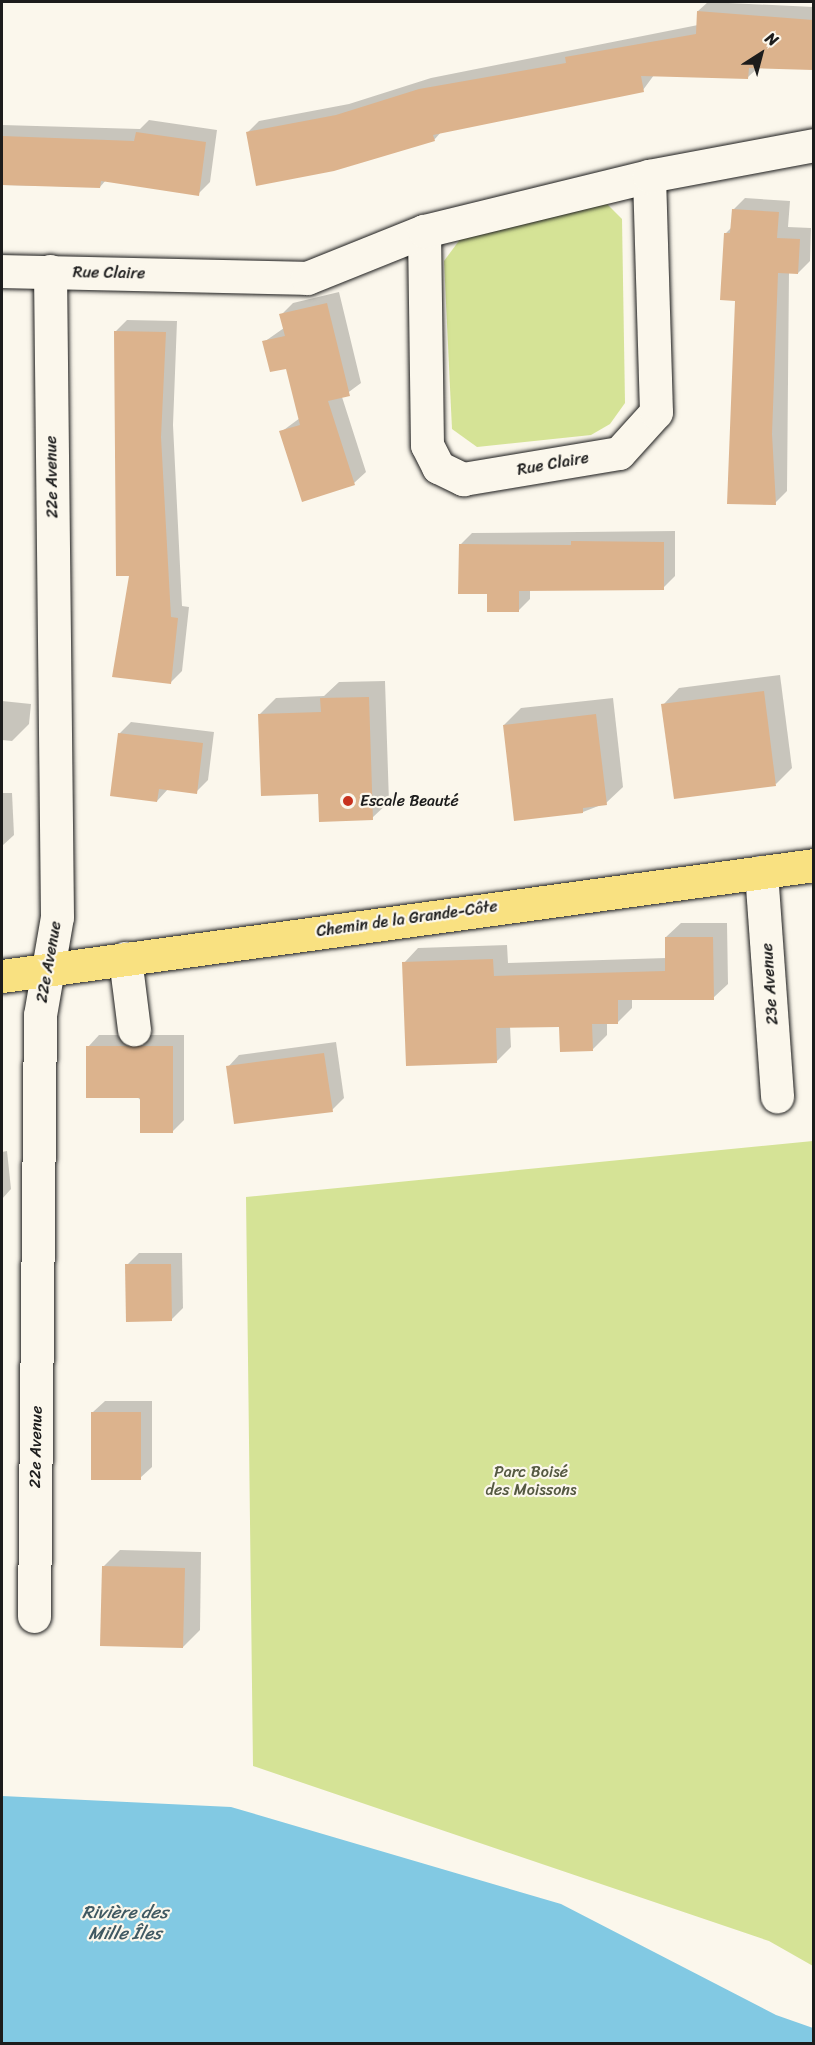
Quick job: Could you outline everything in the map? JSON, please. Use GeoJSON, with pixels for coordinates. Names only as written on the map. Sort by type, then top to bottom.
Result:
{"type":"FeatureCollection","features":[{"type":"Feature","properties":{"kind":"main road","name":"Chemin de la Grande-Côte"},"geometry":{"type":"LineString","coordinates":[[2,976],[813,865]]}},
{"type":"Feature","properties":{"kind":"street","name":"Rue Claire"},"geometry":{"type":"LineString","coordinates":[[2,271],[307,278],[424,231],[649,176],[813,145]]}},
{"type":"Feature","properties":{"kind":"street","name":"Rue Claire"},"geometry":{"type":"LineString","coordinates":[[424,231],[427,445],[438,467],[463,479],[619,453],[656,412],[649,176]]}},
{"type":"Feature","properties":{"kind":"street","name":"22e Avenue"},"geometry":{"type":"LineString","coordinates":[[34,1616],[40,1016],[57,917],[50,271]]}},
{"type":"Feature","properties":{"kind":"street","name":"23e Avenue"},"geometry":{"type":"LineString","coordinates":[[761,872],[777,1096]]}},
{"type":"Feature","properties":{"kind":"street"},"geometry":{"type":"LineString","coordinates":[[125,958],[134,1029]]}},
{"type":"Feature","properties":{"kind":"green space"},"geometry":{"type":"Polygon","coordinates":[[[605,202],[622,219],[625,403],[610,424],[591,435],[477,447],[452,429],[444,261],[461,238],[605,202]]]}},
{"type":"Feature","properties":{"kind":"green space","name":"Parc Boisé des Moissons"},"geometry":{"type":"Polygon","coordinates":[[[813,1141],[813,1966],[769,1941],[253,1766],[246,1197],[813,1141]]]}},
{"type":"Feature","properties":{"kind":"water","name":"Rivière des Mille Îles"},"geometry":{"type":"Polygon","coordinates":[[[2,1796],[231,1807],[561,1904],[776,2015],[813,2028],[813,2043],[2,2043],[2,1796]]]}},
{"type":"Feature","properties":{"kind":"building"},"geometry":{"type":"Polygon","coordinates":[[[697,11],[813,20],[813,70],[749,68],[748,79],[641,76],[644,92],[433,135],[435,141],[334,171],[256,186],[246,132],[336,115],[419,89],[566,63],[565,57],[696,34],[697,11]]]}},
{"type":"Feature","properties":{"kind":"building"},"geometry":{"type":"Polygon","coordinates":[[[136,132],[206,142],[199,196],[101,181],[100,188],[2,185],[2,136],[134,141],[136,132]]]}},
{"type":"Feature","properties":{"kind":"building"},"geometry":{"type":"Polygon","coordinates":[[[732,209],[779,212],[777,238],[800,239],[798,274],[778,273],[772,434],[776,505],[727,504],[735,301],[720,300],[724,233],[730,233],[732,209]]]}},
{"type":"Feature","properties":{"kind":"building"},"geometry":{"type":"Polygon","coordinates":[[[327,303],[350,396],[328,401],[355,485],[302,502],[279,431],[300,425],[286,369],[270,372],[262,341],[285,336],[279,314],[327,303]]]}},
{"type":"Feature","properties":{"kind":"building"},"geometry":{"type":"Polygon","coordinates":[[[114,331],[166,332],[161,437],[171,617],[178,618],[171,684],[112,677],[129,576],[116,576],[114,331]]]}},
{"type":"Feature","properties":{"kind":"building"},"geometry":{"type":"Polygon","coordinates":[[[571,541],[664,542],[664,590],[519,591],[519,612],[487,612],[487,594],[458,594],[459,544],[571,545],[571,541]]]}},
{"type":"Feature","properties":{"kind":"building"},"geometry":{"type":"Polygon","coordinates":[[[764,691],[776,786],[674,799],[661,704],[764,691]]]}},
{"type":"Feature","properties":{"kind":"building"},"geometry":{"type":"Polygon","coordinates":[[[369,697],[373,820],[319,822],[318,794],[261,796],[258,714],[321,712],[320,698],[369,697]]]}},
{"type":"Feature","properties":{"kind":"building"},"geometry":{"type":"Polygon","coordinates":[[[596,714],[607,805],[583,808],[583,813],[514,821],[503,725],[596,714]]]}},
{"type":"Feature","properties":{"kind":"building"},"geometry":{"type":"Polygon","coordinates":[[[118,733],[203,743],[197,794],[159,789],[157,802],[110,796],[118,733]]]}},
{"type":"Feature","properties":{"kind":"building"},"geometry":{"type":"Polygon","coordinates":[[[665,937],[713,937],[714,1000],[618,1000],[618,1024],[592,1024],[593,1051],[560,1052],[559,1027],[496,1028],[497,1063],[406,1066],[402,962],[493,959],[494,976],[665,971],[665,937]]]}},
{"type":"Feature","properties":{"kind":"building"},"geometry":{"type":"Polygon","coordinates":[[[86,1046],[173,1046],[173,1133],[140,1133],[140,1098],[86,1098],[86,1046]]]}},
{"type":"Feature","properties":{"kind":"building"},"geometry":{"type":"Polygon","coordinates":[[[324,1053],[333,1112],[234,1124],[226,1066],[324,1053]]]}},
{"type":"Feature","properties":{"kind":"building"},"geometry":{"type":"Polygon","coordinates":[[[125,1264],[171,1264],[172,1321],[126,1322],[125,1264]]]}},
{"type":"Feature","properties":{"kind":"building"},"geometry":{"type":"Polygon","coordinates":[[[91,1412],[141,1412],[141,1480],[91,1480],[91,1412]]]}},
{"type":"Feature","properties":{"kind":"building"},"geometry":{"type":"Polygon","coordinates":[[[102,1566],[185,1568],[183,1648],[100,1646],[102,1566]]]}},
{"type":"Feature","properties":{"kind":"place","name":"Escale Beauté"},"geometry":{"type":"Point","coordinates":[348,801]}}]}
